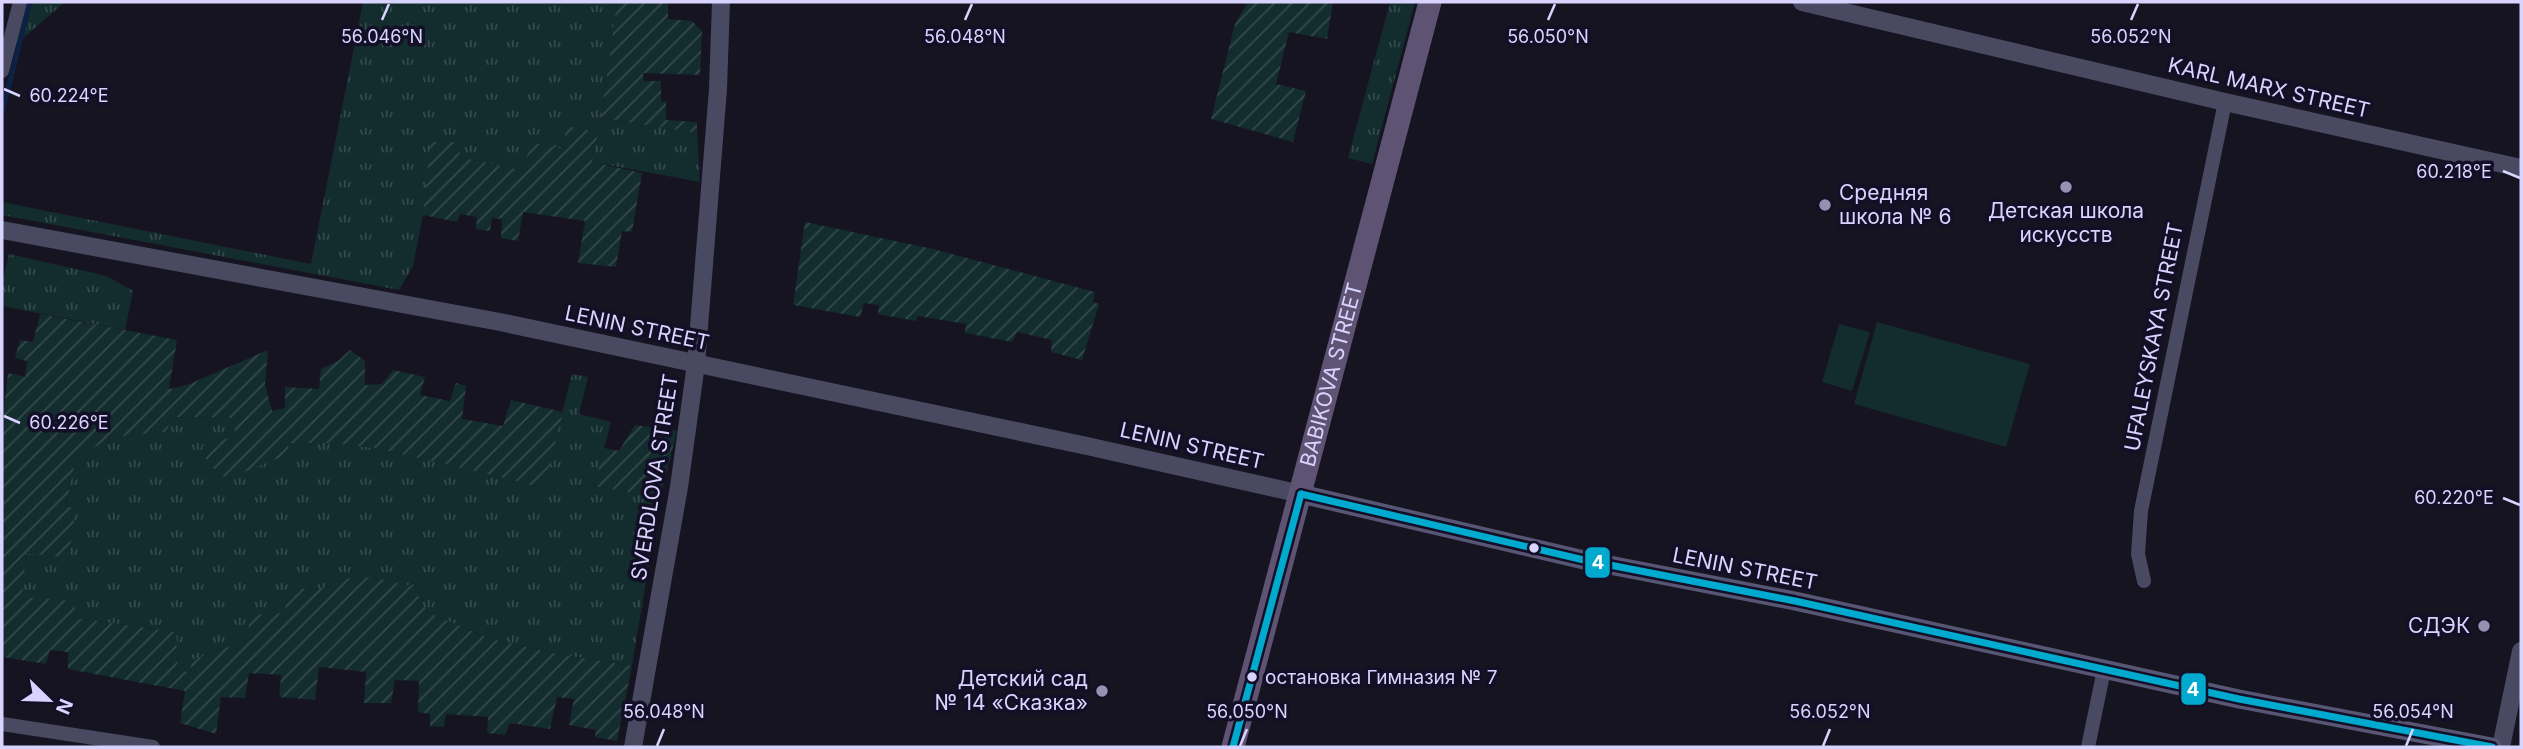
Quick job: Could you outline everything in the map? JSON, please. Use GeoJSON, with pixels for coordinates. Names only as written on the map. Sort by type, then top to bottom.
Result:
{"type":"FeatureCollection","features":[{"type":"Feature","properties":{"kind":"main road","name":"BABIKOVA STREET"},"geometry":{"type":"LineString","coordinates":[[1233,747],[1430,2]]}},
{"type":"Feature","properties":{"kind":"main road","name":"LENIN STREET"},"geometry":{"type":"LineString","coordinates":[[1301,494],[1535,549],[1795,601],[2239,699],[2492,747]]}},
{"type":"Feature","properties":{"kind":"street"},"geometry":{"type":"LineString","coordinates":[[2,71],[20,2]]}},
{"type":"Feature","properties":{"kind":"street","name":"SVERDLOVA STREET"},"geometry":{"type":"LineString","coordinates":[[632,747],[676,500],[696,364],[718,89],[722,2]]}},
{"type":"Feature","properties":{"kind":"street","name":"KARL MARX STREET"},"geometry":{"type":"LineString","coordinates":[[1802,2],[2225,102],[2521,168]]}},
{"type":"Feature","properties":{"kind":"street","name":"UFALEYSKAYA STREET"},"geometry":{"type":"LineString","coordinates":[[2144,581],[2138,554],[2141,511],[2225,102]]}},
{"type":"Feature","properties":{"kind":"street","name":"LENIN STREET"},"geometry":{"type":"LineString","coordinates":[[2,230],[486,320],[1087,446],[1301,494]]}},
{"type":"Feature","properties":{"kind":"street"},"geometry":{"type":"LineString","coordinates":[[2501,747],[2521,651]]}},
{"type":"Feature","properties":{"kind":"street"},"geometry":{"type":"LineString","coordinates":[[2088,747],[2104,670]]}},
{"type":"Feature","properties":{"kind":"street"},"geometry":{"type":"LineString","coordinates":[[2,724],[153,747]]}},
{"type":"Feature","properties":{"kind":"green space"},"geometry":{"type":"Polygon","coordinates":[[[26,2],[65,2],[15,45],[26,2]]]}},
{"type":"Feature","properties":{"kind":"green space"},"geometry":{"type":"Polygon","coordinates":[[[363,2],[617,2],[601,118],[697,133],[700,182],[592,162],[597,132],[566,126],[563,149],[525,171],[459,157],[423,215],[413,266],[399,290],[2,215],[2,202],[311,264],[363,2]]]}},
{"type":"Feature","properties":{"kind":"green space"},"geometry":{"type":"Polygon","coordinates":[[[617,2],[668,2],[668,19],[692,21],[702,31],[700,75],[643,73],[644,81],[661,81],[661,102],[666,101],[666,120],[697,122],[697,133],[601,118],[617,2]]]}},
{"type":"Feature","properties":{"kind":"green space"},"geometry":{"type":"Polygon","coordinates":[[[1248,2],[1333,2],[1327,39],[1289,32],[1276,84],[1306,91],[1293,142],[1211,119],[1235,24],[1248,2]]]}},
{"type":"Feature","properties":{"kind":"green space"},"geometry":{"type":"Polygon","coordinates":[[[1390,2],[1415,2],[1372,164],[1348,158],[1390,2]]]}},
{"type":"Feature","properties":{"kind":"green space"},"geometry":{"type":"Polygon","coordinates":[[[566,126],[598,132],[592,162],[642,173],[632,232],[622,231],[616,267],[578,263],[585,221],[523,212],[518,241],[501,238],[502,219],[492,218],[490,231],[476,229],[477,217],[460,214],[457,222],[423,215],[430,142],[458,142],[460,157],[525,171],[529,142],[563,149],[566,126]]]}},
{"type":"Feature","properties":{"kind":"green space"},"geometry":{"type":"Polygon","coordinates":[[[805,222],[933,249],[1095,292],[1093,302],[1099,304],[1082,360],[1051,352],[1052,340],[1017,332],[1012,342],[965,333],[966,324],[918,316],[916,321],[878,314],[879,305],[864,303],[860,317],[793,305],[805,222]]]}},
{"type":"Feature","properties":{"kind":"green space"},"geometry":{"type":"Polygon","coordinates":[[[9,254],[107,276],[133,291],[125,330],[2,306],[2,282],[9,254]]]}},
{"type":"Feature","properties":{"kind":"green space"},"geometry":{"type":"Polygon","coordinates":[[[40,314],[177,340],[169,389],[187,385],[268,350],[265,385],[272,411],[285,408],[285,387],[319,389],[321,369],[338,361],[350,350],[365,361],[365,385],[382,384],[393,370],[425,377],[420,395],[450,401],[456,383],[466,386],[462,419],[503,426],[511,400],[563,412],[544,487],[375,448],[331,443],[288,443],[289,454],[227,479],[208,464],[202,446],[235,436],[233,418],[172,417],[166,432],[114,437],[76,457],[66,506],[76,509],[68,558],[26,553],[22,597],[74,601],[76,618],[176,632],[178,671],[190,672],[192,660],[247,640],[250,615],[284,613],[289,587],[317,590],[341,579],[371,577],[413,586],[427,612],[488,638],[552,653],[632,666],[617,741],[595,737],[596,730],[569,725],[574,699],[557,697],[550,729],[510,723],[505,735],[487,733],[488,717],[446,714],[444,727],[430,726],[430,714],[418,712],[419,681],[395,680],[391,703],[364,703],[366,672],[319,667],[315,700],[279,697],[281,675],[249,673],[245,698],[221,697],[216,734],[180,723],[185,691],[68,669],[68,652],[50,650],[46,664],[2,657],[2,425],[8,373],[25,377],[27,361],[15,358],[20,340],[33,342],[40,314]]]}},
{"type":"Feature","properties":{"kind":"green space"},"geometry":{"type":"Polygon","coordinates":[[[1877,322],[2030,364],[2006,447],[1854,404],[1877,322]]]}},
{"type":"Feature","properties":{"kind":"green space"},"geometry":{"type":"Polygon","coordinates":[[[1839,324],[1870,332],[1852,391],[1822,382],[1839,324]]]}},
{"type":"Feature","properties":{"kind":"green space"},"geometry":{"type":"Polygon","coordinates":[[[572,374],[588,377],[579,414],[611,422],[594,486],[660,498],[632,666],[552,653],[488,638],[427,612],[412,586],[341,579],[317,590],[289,587],[284,614],[247,640],[192,660],[190,672],[178,672],[176,632],[75,618],[21,597],[26,553],[68,557],[66,506],[76,457],[114,437],[165,432],[171,417],[233,418],[235,436],[287,443],[331,443],[375,448],[544,486],[572,374]]]}},
{"type":"Feature","properties":{"kind":"green space"},"geometry":{"type":"Polygon","coordinates":[[[635,425],[677,431],[660,498],[594,486],[604,448],[619,451],[635,425]]]}},
{"type":"Feature","properties":{"kind":"waterway"},"geometry":{"type":"LineString","coordinates":[[2,113],[30,2]]}},
{"type":"Feature","properties":{"kind":"transit line","name":"4"},"geometry":{"type":"LineString","coordinates":[[1301,494],[1584,560],[1795,601],[2239,699],[2492,747]]}},
{"type":"Feature","properties":{"kind":"transit line","name":"4"},"geometry":{"type":"LineString","coordinates":[[1233,747],[1301,494]]}},
{"type":"Feature","properties":{"kind":"place","name":"Детская школа искусств"},"geometry":{"type":"Point","coordinates":[2066,187]}},
{"type":"Feature","properties":{"kind":"place","name":"Средняя школа № 6"},"geometry":{"type":"Point","coordinates":[1825,205]}},
{"type":"Feature","properties":{"kind":"place","name":"СДЭК"},"geometry":{"type":"Point","coordinates":[2484,626]}},
{"type":"Feature","properties":{"kind":"place","name":"остановка Гимназия № 7"},"geometry":{"type":"Point","coordinates":[1252,677]}},
{"type":"Feature","properties":{"kind":"place","name":"Детский сад № 14 «Сказка»"},"geometry":{"type":"Point","coordinates":[1102,691]}}]}
